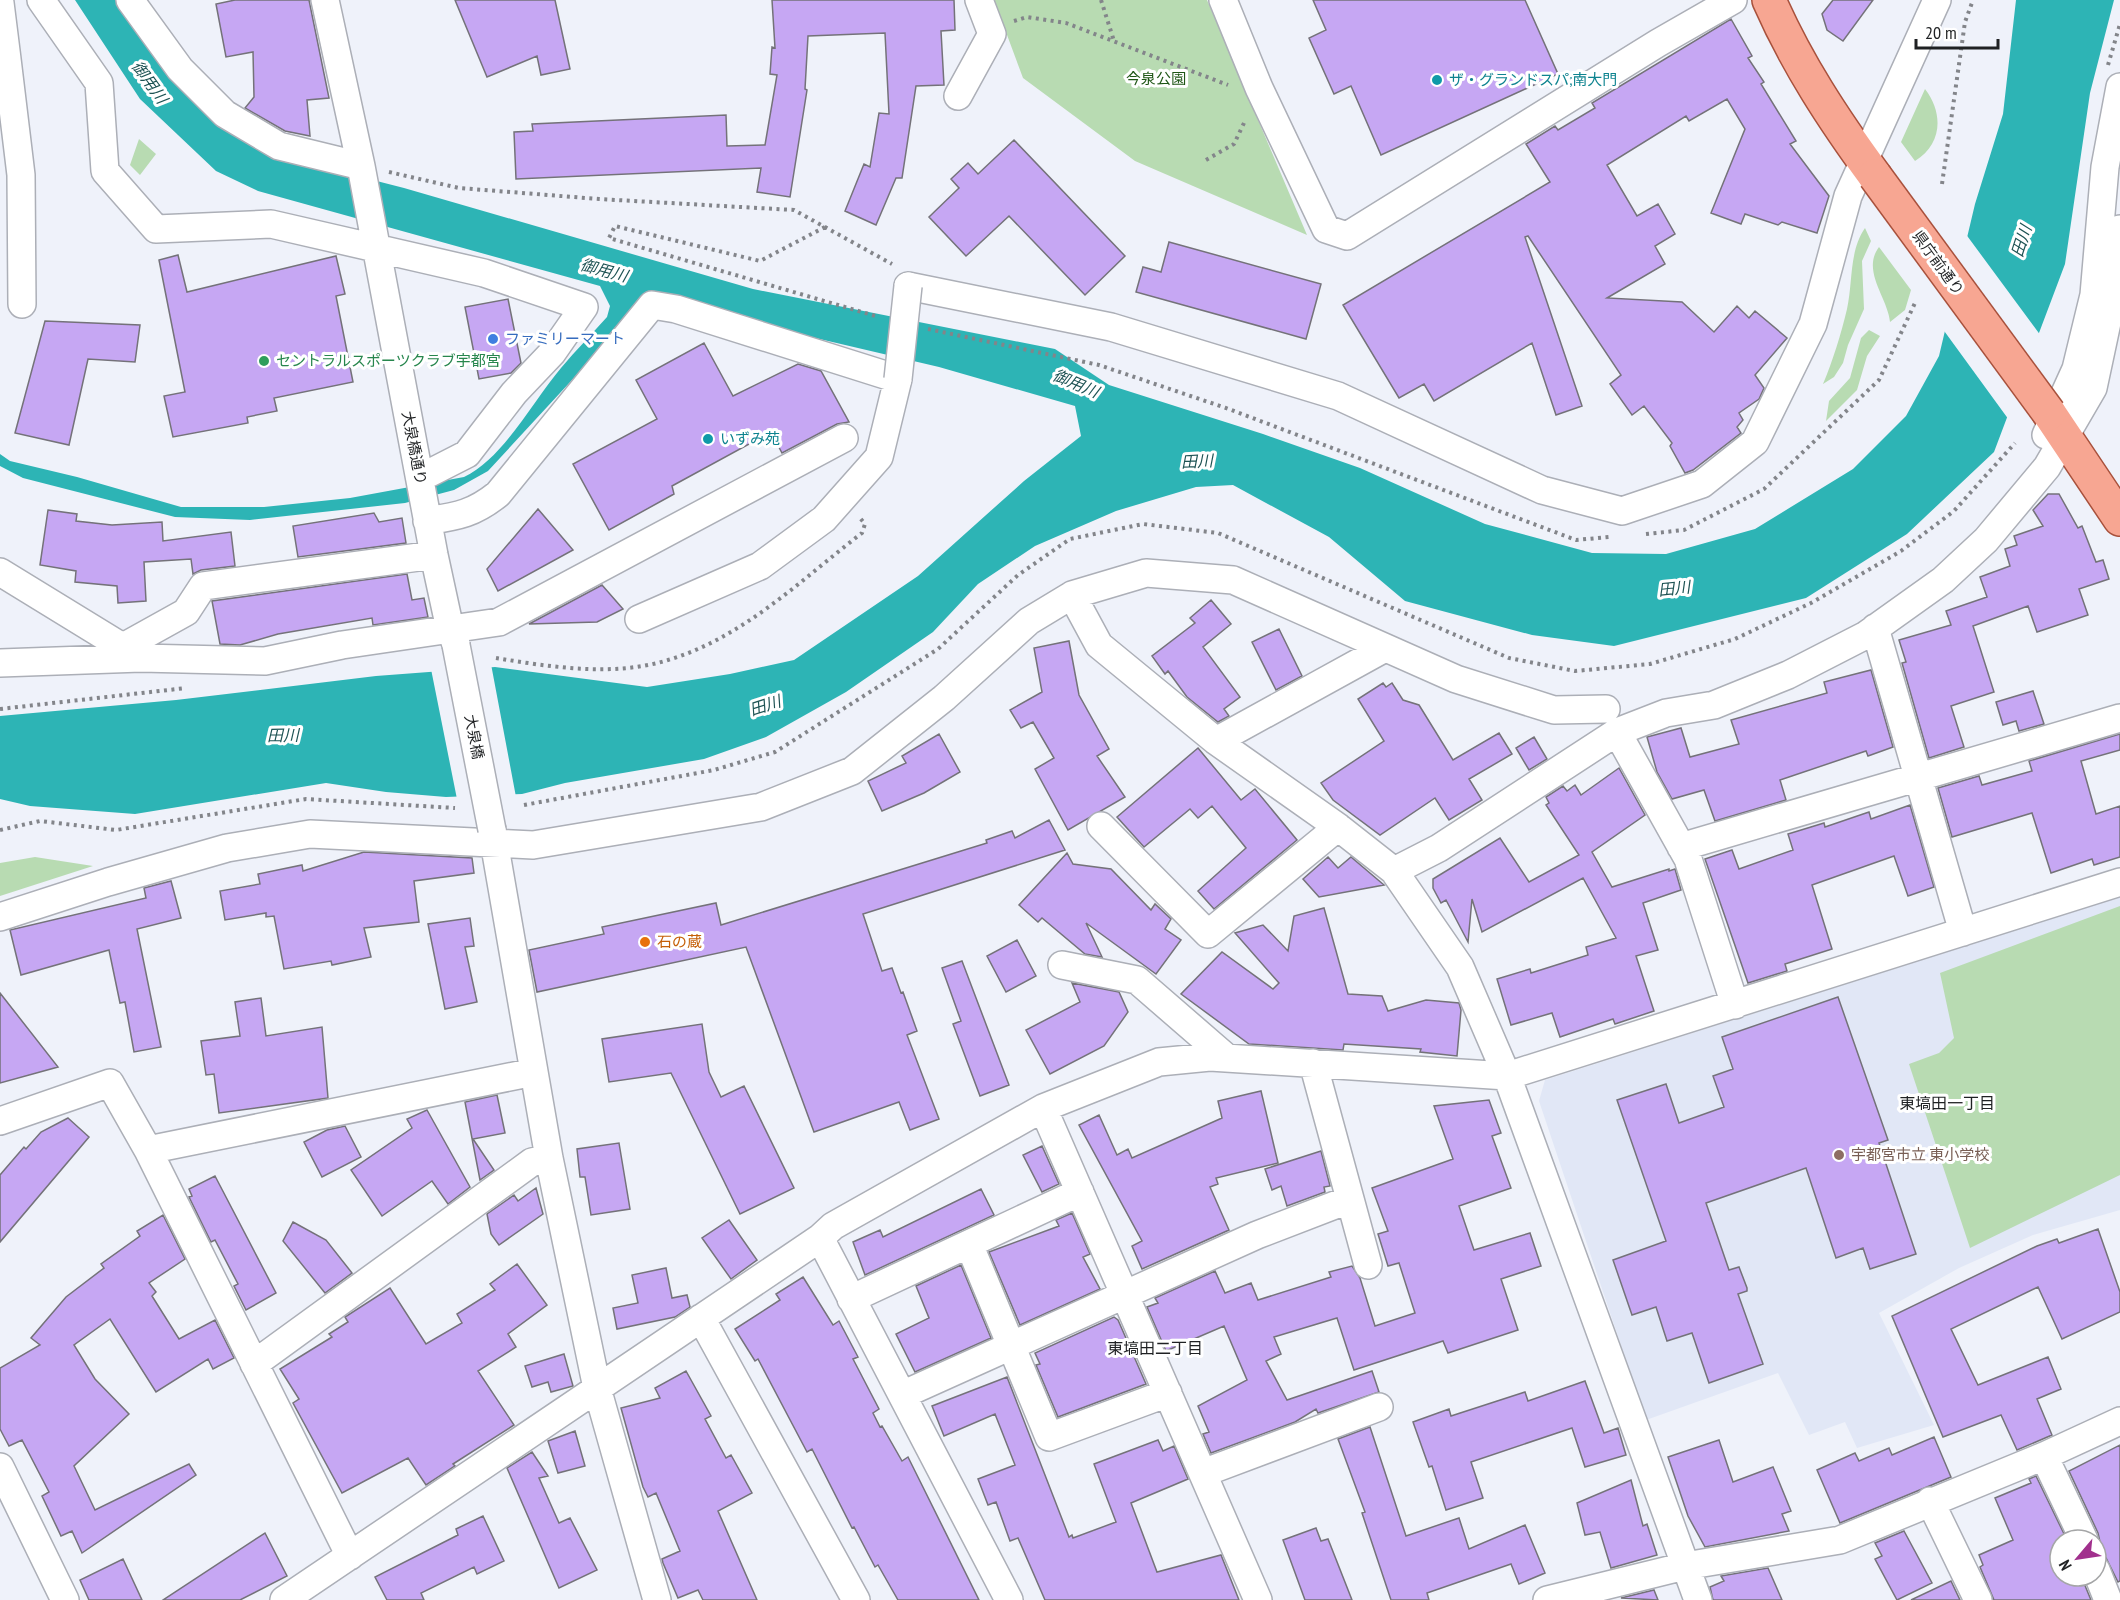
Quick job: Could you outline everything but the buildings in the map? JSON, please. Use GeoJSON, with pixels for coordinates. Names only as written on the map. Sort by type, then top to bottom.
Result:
{"type":"FeatureCollection","features":[{"type":"Feature","properties":{"kind":"main road","name":"県庁前通り"},"geometry":{"type":"LineString","coordinates":[[1769,0],[1786,39],[1810,82],[2052,430],[2120,519]]}},
{"type":"Feature","properties":{"kind":"street"},"geometry":{"type":"LineString","coordinates":[[41,0],[99,83],[105,171],[156,229],[271,224],[484,273],[584,307],[552,353],[514,393],[467,453],[420,478]]}},
{"type":"Feature","properties":{"kind":"street"},"geometry":{"type":"LineString","coordinates":[[130,0],[180,69],[225,114],[279,146],[362,169],[325,0]]}},
{"type":"Feature","properties":{"kind":"street"},"geometry":{"type":"LineString","coordinates":[[958,96],[992,34],[979,0]]}},
{"type":"Feature","properties":{"kind":"street"},"geometry":{"type":"LineString","coordinates":[[1223,0],[1253,90],[1326,229],[1347,236],[1658,43],[1734,0]]}},
{"type":"Feature","properties":{"kind":"street"},"geometry":{"type":"LineString","coordinates":[[639,619],[760,566],[824,519],[879,457],[898,379],[908,286],[1111,327],[1338,396],[1542,490],[1622,511],[1702,484],[1755,442],[1813,324],[1848,196],[1869,169],[1937,0]]}},
{"type":"Feature","properties":{"kind":"street"},"geometry":{"type":"LineString","coordinates":[[0,3],[3,59],[21,175],[22,304]]}},
{"type":"Feature","properties":{"kind":"street"},"geometry":{"type":"LineString","coordinates":[[0,916],[227,848],[310,834],[493,837],[532,845],[761,807],[852,771],[944,698],[1029,621],[1072,595],[1146,573],[1233,580],[1456,679],[1554,710],[1611,721],[1714,705],[1788,675],[1875,628],[1942,580],[1986,540],[2047,467],[2052,430],[2076,369],[2094,295],[2105,167],[2120,87]]}},
{"type":"Feature","properties":{"kind":"street","name":"大泉橋通り"},"geometry":{"type":"LineString","coordinates":[[362,169],[427,522],[453,637]]}},
{"type":"Feature","properties":{"kind":"street"},"geometry":{"type":"LineString","coordinates":[[2052,430],[2093,388],[2110,363],[2120,229]]}},
{"type":"Feature","properties":{"kind":"street"},"geometry":{"type":"LineString","coordinates":[[427,522],[463,516],[480,509],[498,494],[652,305],[676,309],[898,379]]}},
{"type":"Feature","properties":{"kind":"street"},"geometry":{"type":"LineString","coordinates":[[0,663],[132,652],[265,660],[342,645],[453,637],[499,622],[844,438]]}},
{"type":"Feature","properties":{"kind":"street"},"geometry":{"type":"LineString","coordinates":[[132,652],[186,612],[203,586],[434,555]]}},
{"type":"Feature","properties":{"kind":"street"},"geometry":{"type":"LineString","coordinates":[[0,572],[132,652]]}},
{"type":"Feature","properties":{"kind":"street"},"geometry":{"type":"LineString","coordinates":[[1072,595],[1099,645],[1216,741],[1338,827],[1394,872],[1460,967],[1507,1076],[1698,1600]]}},
{"type":"Feature","properties":{"kind":"street"},"geometry":{"type":"LineString","coordinates":[[1875,628],[1963,932]]}},
{"type":"Feature","properties":{"kind":"street","name":"大泉橋"},"geometry":{"type":"LineString","coordinates":[[453,637],[493,837],[549,1158],[597,1388],[657,1600]]}},
{"type":"Feature","properties":{"kind":"street"},"geometry":{"type":"LineString","coordinates":[[1216,741],[1373,643]]}},
{"type":"Feature","properties":{"kind":"street"},"geometry":{"type":"LineString","coordinates":[[1681,847],[2120,718]]}},
{"type":"Feature","properties":{"kind":"street"},"geometry":{"type":"LineString","coordinates":[[1611,721],[1688,859],[1735,1005]]}},
{"type":"Feature","properties":{"kind":"street"},"geometry":{"type":"LineString","coordinates":[[1394,872],[1439,848],[1611,721]]}},
{"type":"Feature","properties":{"kind":"street"},"geometry":{"type":"LineString","coordinates":[[1101,826],[1208,934],[1338,827]]}},
{"type":"Feature","properties":{"kind":"street"},"geometry":{"type":"LineString","coordinates":[[284,1600],[820,1238],[833,1226],[1043,1108],[1160,1062],[1210,1057],[1507,1076],[2120,882]]}},
{"type":"Feature","properties":{"kind":"street"},"geometry":{"type":"LineString","coordinates":[[1062,965],[1137,980],[1227,1058]]}},
{"type":"Feature","properties":{"kind":"street"},"geometry":{"type":"LineString","coordinates":[[1313,1064],[1348,1200],[1368,1265]]}},
{"type":"Feature","properties":{"kind":"street"},"geometry":{"type":"LineString","coordinates":[[148,1150],[534,1072]]}},
{"type":"Feature","properties":{"kind":"street"},"geometry":{"type":"LineString","coordinates":[[0,1121],[110,1083],[148,1150],[350,1556]]}},
{"type":"Feature","properties":{"kind":"street"},"geometry":{"type":"LineString","coordinates":[[1043,1108],[1258,1600]]}},
{"type":"Feature","properties":{"kind":"street"},"geometry":{"type":"LineString","coordinates":[[254,1364],[532,1162],[549,1158]]}},
{"type":"Feature","properties":{"kind":"street"},"geometry":{"type":"LineString","coordinates":[[851,1299],[1080,1192]]}},
{"type":"Feature","properties":{"kind":"street"},"geometry":{"type":"LineString","coordinates":[[902,1395],[1257,1235],[1348,1200]]}},
{"type":"Feature","properties":{"kind":"street"},"geometry":{"type":"LineString","coordinates":[[820,1238],[1009,1600]]}},
{"type":"Feature","properties":{"kind":"street"},"geometry":{"type":"LineString","coordinates":[[969,1244],[1049,1437],[1168,1393]]}},
{"type":"Feature","properties":{"kind":"street"},"geometry":{"type":"LineString","coordinates":[[701,1318],[856,1600]]}},
{"type":"Feature","properties":{"kind":"street"},"geometry":{"type":"LineString","coordinates":[[1203,1473],[1379,1407]]}},
{"type":"Feature","properties":{"kind":"street"},"geometry":{"type":"LineString","coordinates":[[1547,1600],[1685,1566],[1840,1539],[2044,1456],[2120,1421]]}},
{"type":"Feature","properties":{"kind":"street"},"geometry":{"type":"LineString","coordinates":[[2044,1456],[2078,1528]]}},
{"type":"Feature","properties":{"kind":"street"},"geometry":{"type":"LineString","coordinates":[[0,1467],[65,1600]]}},
{"type":"Feature","properties":{"kind":"street"},"geometry":{"type":"LineString","coordinates":[[1930,1501],[1978,1600]]}},
{"type":"Feature","properties":{"kind":"path"},"geometry":{"type":"LineString","coordinates":[[1101,0],[1114,41]]}},
{"type":"Feature","properties":{"kind":"path"},"geometry":{"type":"LineString","coordinates":[[1942,184],[1965,22],[1973,0]]}},
{"type":"Feature","properties":{"kind":"path"},"geometry":{"type":"LineString","coordinates":[[991,30],[1027,17],[1066,23],[1253,90],[1242,108],[1245,126],[1234,144],[1206,160]]}},
{"type":"Feature","properties":{"kind":"path"},"geometry":{"type":"LineString","coordinates":[[362,169],[459,188],[599,199],[794,210],[890,261],[908,286]]}},
{"type":"Feature","properties":{"kind":"path"},"geometry":{"type":"LineString","coordinates":[[825,226],[760,261],[615,225],[609,238],[883,318]]}},
{"type":"Feature","properties":{"kind":"path"},"geometry":{"type":"LineString","coordinates":[[0,830],[40,821],[116,830],[306,799],[455,808]]}},
{"type":"Feature","properties":{"kind":"shaded area","name":"宇都宮市立 東小学校"},"geometry":{"type":"Polygon","coordinates":[[[2120,897],[2120,1210],[2033,1235],[1959,1268],[1879,1313],[1934,1425],[1857,1448],[1845,1422],[1809,1435],[1778,1373],[1646,1420],[1539,1101],[1545,1080],[2120,897]]]}},
{"type":"Feature","properties":{"kind":"green space","name":"今泉公園"},"geometry":{"type":"Polygon","coordinates":[[[994,0],[1207,0],[1307,235],[1135,161],[1023,78],[994,0]]]}},
{"type":"Feature","properties":{"kind":"green space"},"geometry":{"type":"Polygon","coordinates":[[[1925,89],[1935,108],[1937,128],[1931,146],[1915,161],[1901,142],[1925,89]]]}},
{"type":"Feature","properties":{"kind":"green space"},"geometry":{"type":"Polygon","coordinates":[[[139,139],[156,154],[140,175],[130,165],[139,139]]]}},
{"type":"Feature","properties":{"kind":"green space"},"geometry":{"type":"Polygon","coordinates":[[[1865,228],[1871,241],[1862,261],[1864,309],[1848,345],[1843,363],[1834,377],[1823,384],[1842,328],[1849,299],[1856,247],[1865,228]]]}},
{"type":"Feature","properties":{"kind":"green space"},"geometry":{"type":"Polygon","coordinates":[[[1879,247],[1911,290],[1905,310],[1890,322],[1874,275],[1874,256],[1879,247]]]}},
{"type":"Feature","properties":{"kind":"green space"},"geometry":{"type":"Polygon","coordinates":[[[1869,330],[1880,336],[1867,356],[1857,390],[1826,421],[1829,401],[1850,378],[1861,338],[1869,330]]]}},
{"type":"Feature","properties":{"kind":"green space"},"geometry":{"type":"Polygon","coordinates":[[[35,857],[93,866],[0,896],[0,863],[35,857]]]}},
{"type":"Feature","properties":{"kind":"green space"},"geometry":{"type":"Polygon","coordinates":[[[2120,906],[2120,1175],[1970,1248],[1909,1064],[1939,1053],[1954,1038],[1940,973],[2120,906]]]}},
{"type":"Feature","properties":{"kind":"water"},"geometry":{"type":"Polygon","coordinates":[[[75,0],[120,0],[279,156],[404,188],[753,289],[1055,349],[1109,385],[1263,434],[1360,468],[1485,524],[1592,553],[1666,554],[1755,529],[1853,469],[1906,416],[1939,356],[1975,204],[2003,114],[2016,0],[2114,0],[2090,93],[2065,264],[1994,452],[1907,534],[1806,598],[1614,646],[1532,635],[1405,601],[1329,537],[1233,485],[1196,487],[1116,511],[1035,546],[978,584],[933,632],[846,692],[766,737],[704,759],[565,783],[522,794],[446,797],[386,792],[326,783],[135,814],[30,806],[0,799],[0,716],[176,700],[376,676],[495,667],[647,687],[730,674],[794,660],[918,576],[1024,481],[1081,436],[1075,406],[939,367],[721,316],[633,314],[488,471],[454,490],[405,503],[250,520],[175,517],[23,478],[0,466],[0,454],[10,461],[77,477],[181,507],[264,507],[350,498],[464,477],[492,457],[517,428],[550,381],[607,317],[610,306],[600,286],[258,191],[216,171],[140,99],[75,0]]]}},
{"type":"Feature","properties":{"kind":"pier"},"geometry":{"type":"Polygon","coordinates":[[[1965,233],[2041,336],[2009,420],[1942,328],[1965,233]]]}},
{"type":"Feature","properties":{"kind":"pier"},"geometry":{"type":"Polygon","coordinates":[[[491,664],[516,797],[457,799],[431,669],[491,664]]]}},
{"type":"Feature","properties":{"kind":"place","name":"ザ・グランドスパ;南大門"},"geometry":{"type":"Point","coordinates":[1437,80]}},
{"type":"Feature","properties":{"kind":"place","name":"ファミリーマート"},"geometry":{"type":"Point","coordinates":[493,339]}},
{"type":"Feature","properties":{"kind":"place","name":"セントラルスポーツクラブ宇都宮"},"geometry":{"type":"Point","coordinates":[264,361]}},
{"type":"Feature","properties":{"kind":"place","name":"いずみ苑"},"geometry":{"type":"Point","coordinates":[708,439]}},
{"type":"Feature","properties":{"kind":"place","name":"石の蔵"},"geometry":{"type":"Point","coordinates":[645,942]}},
{"type":"Feature","properties":{"kind":"place","name":"宇都宮市立 東小学校"},"geometry":{"type":"Point","coordinates":[1839,1155]}},
{"type":"Feature","properties":{"kind":"district","name":"東塙田一丁目"},"geometry":{"type":"Point","coordinates":[1947,1103]}},
{"type":"Feature","properties":{"kind":"district","name":"東塙田二丁目"},"geometry":{"type":"Point","coordinates":[1155,1348]}},
{"type":"Feature","properties":{"kind":"water label","name":"御用川"},"geometry":{"type":"Point","coordinates":[150,82]}},
{"type":"Feature","properties":{"kind":"water label","name":"田川"},"geometry":{"type":"Point","coordinates":[2021,241]}},
{"type":"Feature","properties":{"kind":"water label","name":"御用川"},"geometry":{"type":"Point","coordinates":[604,270]}},
{"type":"Feature","properties":{"kind":"water label","name":"御用川"},"geometry":{"type":"Point","coordinates":[1076,383]}},
{"type":"Feature","properties":{"kind":"water label","name":"田川"},"geometry":{"type":"Point","coordinates":[1197,461]}},
{"type":"Feature","properties":{"kind":"water label","name":"田川"},"geometry":{"type":"Point","coordinates":[1674,588]}},
{"type":"Feature","properties":{"kind":"water label","name":"田川"},"geometry":{"type":"Point","coordinates":[765,705]}},
{"type":"Feature","properties":{"kind":"water label","name":"田川"},"geometry":{"type":"Point","coordinates":[283,735]}}]}
